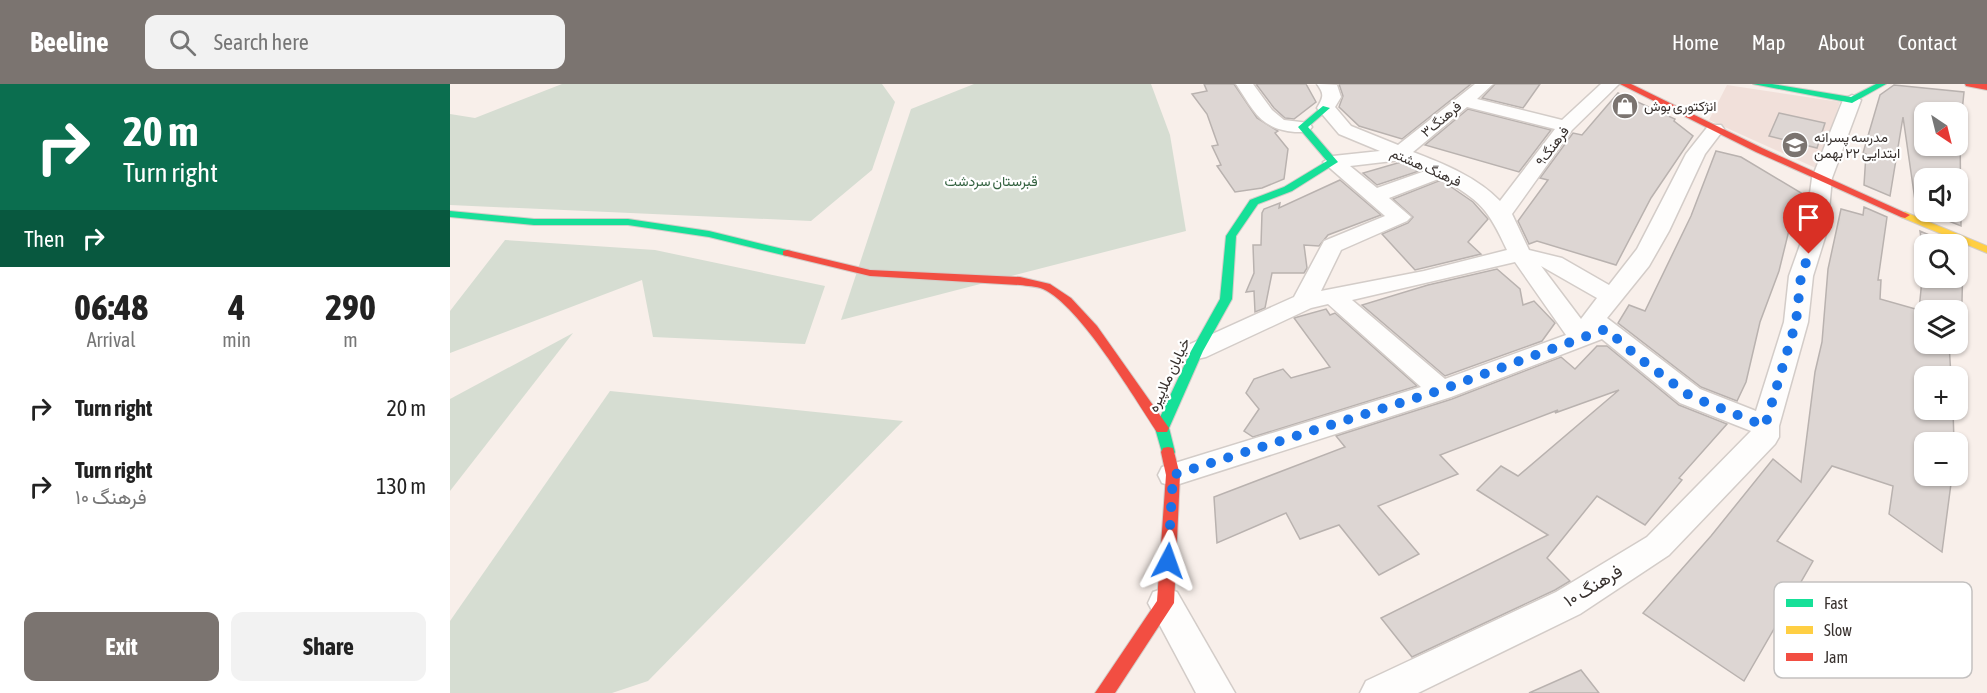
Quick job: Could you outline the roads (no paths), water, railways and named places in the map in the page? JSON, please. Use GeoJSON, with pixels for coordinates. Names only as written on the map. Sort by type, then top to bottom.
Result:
{"type":"FeatureCollection","features":[{"type":"Feature","properties":{"kind":"street"},"geometry":{"type":"LineString","coordinates":[[1244,84],[1266,114],[1279,125],[1303,127],[1333,162],[1400,217],[1332,246],[1304,302]]}},
{"type":"Feature","properties":{"kind":"street"},"geometry":{"type":"LineString","coordinates":[[1303,127],[1328,96],[1352,84]]}},
{"type":"Feature","properties":{"kind":"street","name":"فرهنگ۳"},"geometry":{"type":"LineString","coordinates":[[1398,154],[1485,84]]}},
{"type":"Feature","properties":{"kind":"street","name":"فرهنگ۹"},"geometry":{"type":"LineString","coordinates":[[1501,214],[1566,126],[1611,84]]}},
{"type":"Feature","properties":{"kind":"street"},"geometry":{"type":"LineString","coordinates":[[1624,84],[1822,178],[1987,250]]}},
{"type":"Feature","properties":{"kind":"street"},"geometry":{"type":"LineString","coordinates":[[1757,84],[1852,100],[1882,84]]}},
{"type":"Feature","properties":{"kind":"street"},"geometry":{"type":"LineString","coordinates":[[1969,84],[1987,87]]}},
{"type":"Feature","properties":{"kind":"street","name":"فرهنگ هشتم"},"geometry":{"type":"LineString","coordinates":[[1328,96],[1345,130],[1443,171],[1481,193],[1501,214],[1520,254],[1594,334]]}},
{"type":"Feature","properties":{"kind":"street","name":"فرهنگ ۱۰"},"geometry":{"type":"LineString","coordinates":[[1379,693],[1568,603],[1658,546],[1765,437],[1765,426],[1796,322],[1801,276],[1816,231],[1822,178],[1852,100]]}},
{"type":"Feature","properties":{"kind":"street"},"geometry":{"type":"LineString","coordinates":[[1462,101],[1566,126]]}},
{"type":"Feature","properties":{"kind":"street"},"geometry":{"type":"LineString","coordinates":[[1594,334],[1593,319],[1635,270],[1661,226],[1694,156],[1715,129]]}},
{"type":"Feature","properties":{"kind":"street"},"geometry":{"type":"LineString","coordinates":[[1333,162],[1398,154]]}},
{"type":"Feature","properties":{"kind":"street","name":"خیابان ملاپیره"},"geometry":{"type":"LineString","coordinates":[[1165,603],[1173,475],[1162,428],[1197,351],[1226,299],[1231,236],[1254,202],[1288,189],[1333,162]]}},
{"type":"Feature","properties":{"kind":"street"},"geometry":{"type":"LineString","coordinates":[[1374,196],[1443,171]]}},
{"type":"Feature","properties":{"kind":"street"},"geometry":{"type":"LineString","coordinates":[[450,214],[534,222],[628,222],[709,234],[870,273],[1020,281],[1046,286],[1067,301],[1093,329],[1162,428]]}},
{"type":"Feature","properties":{"kind":"street"},"geometry":{"type":"LineString","coordinates":[[1197,351],[1304,302],[1424,278],[1520,254],[1554,263],[1611,296]]}},
{"type":"Feature","properties":{"kind":"street"},"geometry":{"type":"LineString","coordinates":[[1333,296],[1441,390]]}},
{"type":"Feature","properties":{"kind":"street"},"geometry":{"type":"LineString","coordinates":[[1173,475],[1441,390],[1594,334],[1639,358],[1690,396],[1765,426]]}},
{"type":"Feature","properties":{"kind":"street"},"geometry":{"type":"LineString","coordinates":[[1104,693],[1165,603],[1216,693]]}},
{"type":"Feature","properties":{"kind":"place","name":"انژکتوری بوش"},"geometry":{"type":"Point","coordinates":[1625,106]}},
{"type":"Feature","properties":{"kind":"place","name":"مدرسه پسرانه ابتدایی ۲۲ بهمن"},"geometry":{"type":"Point","coordinates":[1795,145]}},
{"type":"Feature","properties":{"kind":"park label","name":"قبرستان سردشت"},"geometry":{"type":"Point","coordinates":[991,181]}}]}
